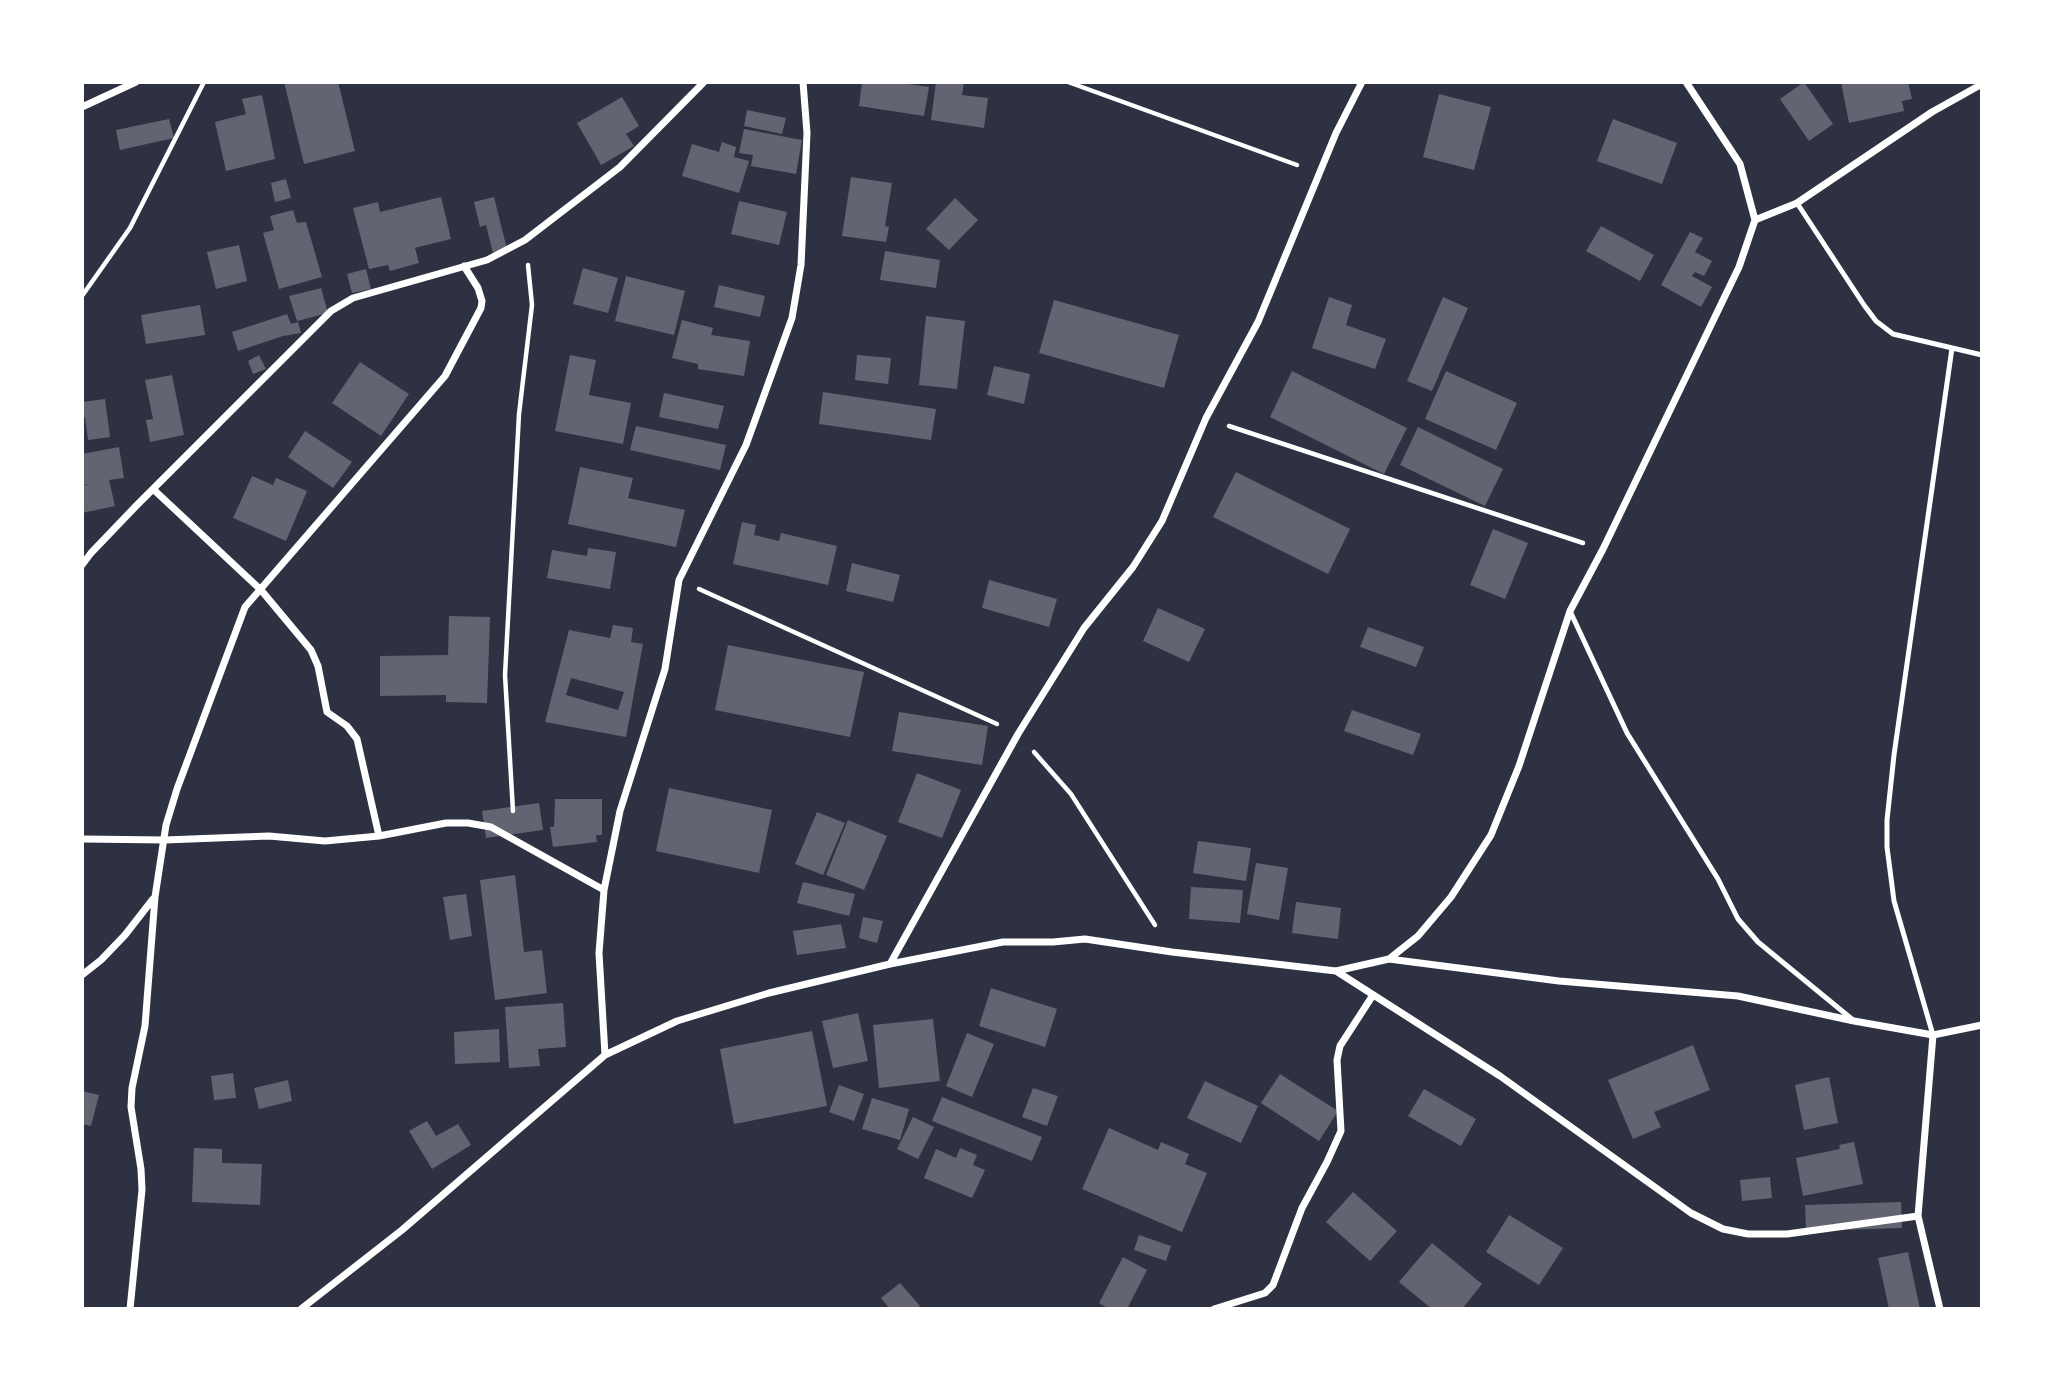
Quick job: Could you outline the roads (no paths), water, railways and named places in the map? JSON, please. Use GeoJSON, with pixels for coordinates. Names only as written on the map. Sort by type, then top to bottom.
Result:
{"type":"FeatureCollection","features":[{"type":"Feature","properties":{"kind":"street"},"geometry":{"type":"LineString","coordinates":[[82,107],[136,82]]}},
{"type":"Feature","properties":{"kind":"street"},"geometry":{"type":"LineString","coordinates":[[82,565],[153,489],[331,311],[353,298],[487,260],[525,240],[620,167],[704,82]]}},
{"type":"Feature","properties":{"kind":"street"},"geometry":{"type":"LineString","coordinates":[[605,1055],[599,953],[604,890],[620,810],[665,669],[679,580],[746,445],[792,318],[802,251],[807,133],[803,82]]}},
{"type":"Feature","properties":{"kind":"street"},"geometry":{"type":"LineString","coordinates":[[890,964],[1018,734],[1084,628],[1133,567],[1162,521],[1206,418],[1258,322],[1336,133],[1362,82]]}},
{"type":"Feature","properties":{"kind":"street"},"geometry":{"type":"LineString","coordinates":[[1389,960],[1418,936],[1451,897],[1491,835],[1519,766],[1570,611],[1604,549],[1739,267],[1755,220],[1740,164],[1686,82]]}},
{"type":"Feature","properties":{"kind":"street"},"geometry":{"type":"LineString","coordinates":[[1755,220],[1797,203],[1932,113],[1982,84]]}},
{"type":"Feature","properties":{"kind":"street"},"geometry":{"type":"LineString","coordinates":[[130,1309],[142,1190],[131,1097],[145,1026],[155,897],[166,825],[177,789],[245,607],[445,376],[481,308],[478,288],[464,266]]}},
{"type":"Feature","properties":{"kind":"street"},"geometry":{"type":"LineString","coordinates":[[153,489],[261,590],[311,650],[318,666],[327,712],[348,726],[357,739],[379,836]]}},
{"type":"Feature","properties":{"kind":"street"},"geometry":{"type":"LineString","coordinates":[[82,839],[165,840],[269,836],[325,841],[379,836],[446,823],[468,823],[491,827],[604,890]]}},
{"type":"Feature","properties":{"kind":"street"},"geometry":{"type":"LineString","coordinates":[[82,975],[125,935],[155,897]]}},
{"type":"Feature","properties":{"kind":"street"},"geometry":{"type":"LineString","coordinates":[[301,1309],[402,1230],[605,1055],[677,1021],[769,993],[890,964],[1003,942],[1085,939],[1336,971],[1389,960],[1559,981],[1738,996],[1933,1035],[1982,1025]]}},
{"type":"Feature","properties":{"kind":"street"},"geometry":{"type":"LineString","coordinates":[[1336,971],[1500,1076],[1691,1213],[1723,1228],[1748,1234],[1787,1234],[1918,1216]]}},
{"type":"Feature","properties":{"kind":"street"},"geometry":{"type":"LineString","coordinates":[[1214,1309],[1265,1293],[1273,1285],[1302,1208],[1341,1131],[1337,1075],[1340,1046],[1373,995]]}},
{"type":"Feature","properties":{"kind":"street"},"geometry":{"type":"LineString","coordinates":[[1933,1035],[1918,1216],[1940,1309]]}},
{"type":"Feature","properties":{"kind":"lane"},"geometry":{"type":"LineString","coordinates":[[1797,203],[1876,321],[1894,334],[1982,355]]}},
{"type":"Feature","properties":{"kind":"lane"},"geometry":{"type":"LineString","coordinates":[[1933,1035],[1894,901],[1887,847],[1887,820],[1952,348]]}},
{"type":"Feature","properties":{"kind":"lane"},"geometry":{"type":"LineString","coordinates":[[1570,611],[1628,733],[1718,879],[1738,919],[1758,942],[1854,1021]]}}]}
